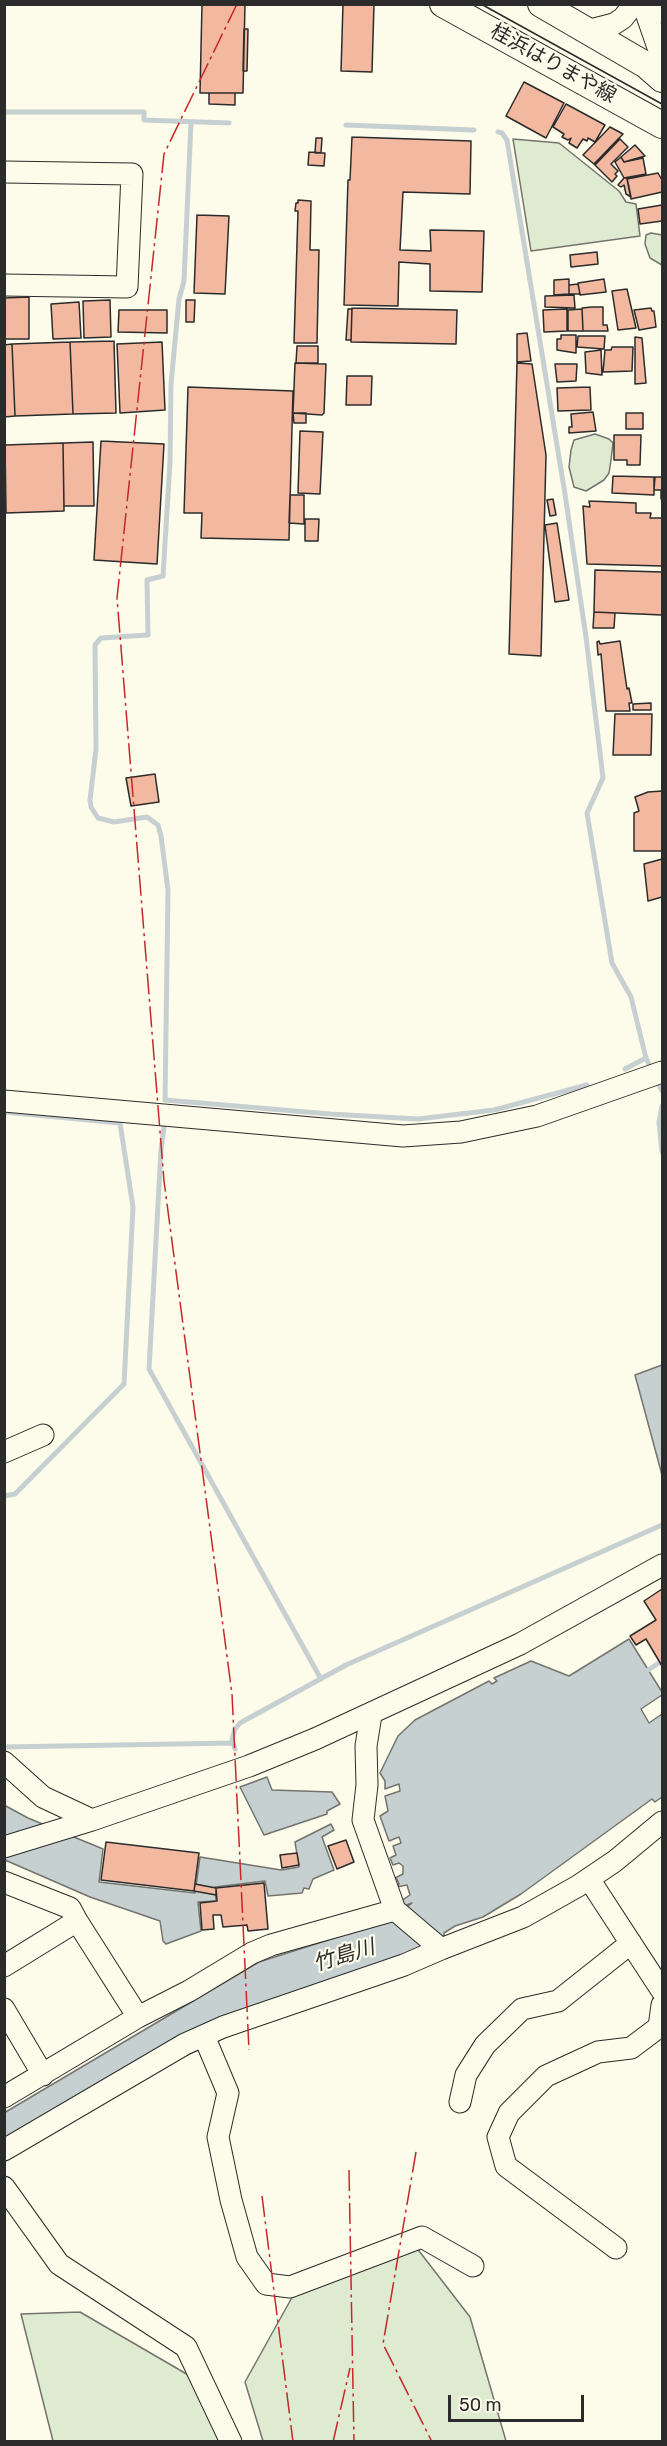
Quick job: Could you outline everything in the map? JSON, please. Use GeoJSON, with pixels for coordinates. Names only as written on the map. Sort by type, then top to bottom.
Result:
{"type":"FeatureCollection","features":[{"type":"Feature","properties":{"kind":"main road","name":"桂浜はりまや線"},"geometry":{"type":"LineString","coordinates":[[443,4],[663,125]]}},
{"type":"Feature","properties":{"kind":"main road"},"geometry":{"type":"LineString","coordinates":[[541,4],[646,65],[663,79]]}},
{"type":"Feature","properties":{"kind":"street"},"geometry":{"type":"LineString","coordinates":[[587,31],[614,24],[623,18],[634,4]]}},
{"type":"Feature","properties":{"kind":"street"},"geometry":{"type":"LineString","coordinates":[[643,4],[663,59]]}},
{"type":"Feature","properties":{"kind":"street"},"geometry":{"type":"LineString","coordinates":[[661,4],[663,12]]}},
{"type":"Feature","properties":{"kind":"street"},"geometry":{"type":"LineString","coordinates":[[4,172],[132,174],[127,287],[4,285]]}},
{"type":"Feature","properties":{"kind":"street"},"geometry":{"type":"LineString","coordinates":[[4,1101],[403,1136],[461,1132],[537,1116],[663,1072]]}},
{"type":"Feature","properties":{"kind":"street"},"geometry":{"type":"LineString","coordinates":[[4,1452],[44,1435]]}},
{"type":"Feature","properties":{"kind":"street"},"geometry":{"type":"LineString","coordinates":[[4,1847],[86,1822],[249,1766],[372,1714],[520,1644],[663,1565]]}},
{"type":"Feature","properties":{"kind":"street"},"geometry":{"type":"LineString","coordinates":[[372,1714],[366,1746],[367,1785],[363,1820],[397,1912],[439,1947]]}},
{"type":"Feature","properties":{"kind":"street"},"geometry":{"type":"LineString","coordinates":[[4,1762],[43,1797],[86,1822]]}},
{"type":"Feature","properties":{"kind":"street"},"geometry":{"type":"LineString","coordinates":[[4,2150],[185,2044],[404,1965],[439,1947],[523,1917],[589,1879],[663,1822]]}},
{"type":"Feature","properties":{"kind":"street"},"geometry":{"type":"LineString","coordinates":[[589,1879],[663,1991]]}},
{"type":"Feature","properties":{"kind":"street"},"geometry":{"type":"LineString","coordinates":[[4,1882],[70,1908],[138,2017]]}},
{"type":"Feature","properties":{"kind":"street"},"geometry":{"type":"LineString","coordinates":[[4,2097],[138,2017],[189,1991],[261,1948],[397,1912]]}},
{"type":"Feature","properties":{"kind":"street"},"geometry":{"type":"LineString","coordinates":[[4,1966],[77,1921]]}},
{"type":"Feature","properties":{"kind":"street"},"geometry":{"type":"LineString","coordinates":[[460,2102],[466,2075],[485,2045],[522,2009],[558,2001],[631,1943]]}},
{"type":"Feature","properties":{"kind":"street"},"geometry":{"type":"LineString","coordinates":[[616,2248],[506,2166],[498,2137],[509,2113],[546,2076],[598,2052],[631,2048],[659,2027],[663,2005]]}},
{"type":"Feature","properties":{"kind":"street"},"geometry":{"type":"LineString","coordinates":[[4,2009],[10,2035],[43,2075]]}},
{"type":"Feature","properties":{"kind":"street"},"geometry":{"type":"LineString","coordinates":[[204,2036],[228,2093],[218,2138],[231,2200],[248,2257],[266,2284],[290,2287],[422,2237],[473,2266]]}},
{"type":"Feature","properties":{"kind":"street"},"geometry":{"type":"LineString","coordinates":[[4,2187],[58,2264],[186,2347],[231,2442]]}},
{"type":"Feature","properties":{"kind":"green space"},"geometry":{"type":"Polygon","coordinates":[[[513,139],[559,143],[619,191],[626,202],[636,204],[640,236],[531,251],[513,139]]]}},
{"type":"Feature","properties":{"kind":"green space"},"geometry":{"type":"Polygon","coordinates":[[[651,233],[662,235],[662,265],[650,258],[645,244],[646,235],[651,233]]]}},
{"type":"Feature","properties":{"kind":"green space"},"geometry":{"type":"Polygon","coordinates":[[[595,434],[613,443],[609,473],[604,480],[586,491],[574,487],[569,467],[571,450],[574,440],[595,434]]]}},
{"type":"Feature","properties":{"kind":"green space"},"geometry":{"type":"Polygon","coordinates":[[[416,2247],[470,2317],[506,2441],[263,2441],[245,2382],[295,2292],[416,2247]]]}},
{"type":"Feature","properties":{"kind":"green space"},"geometry":{"type":"Polygon","coordinates":[[[80,2312],[190,2376],[241,2441],[53,2441],[21,2314],[80,2312]]]}},
{"type":"Feature","properties":{"kind":"water"},"geometry":{"type":"Polygon","coordinates":[[[662,1365],[662,1475],[635,1375],[662,1365]]]}},
{"type":"Feature","properties":{"kind":"water","name":"竹島川"},"geometry":{"type":"Polygon","coordinates":[[[629,1639],[662,1692],[662,1695],[641,1709],[649,1723],[662,1714],[662,1797],[655,1802],[652,1799],[521,1894],[483,1917],[455,1926],[444,1933],[444,1936],[424,1946],[5,2139],[4,2113],[259,1962],[391,1920],[412,1903],[404,1906],[401,1901],[410,1895],[407,1885],[397,1887],[399,1884],[397,1879],[393,1879],[403,1874],[403,1866],[399,1863],[393,1865],[390,1858],[396,1855],[393,1846],[401,1843],[399,1837],[389,1841],[380,1816],[388,1811],[385,1796],[400,1791],[399,1784],[385,1789],[385,1781],[380,1773],[398,1736],[415,1720],[489,1681],[492,1684],[497,1681],[494,1678],[531,1661],[569,1676],[629,1639]]]}},
{"type":"Feature","properties":{"kind":"water"},"geometry":{"type":"Polygon","coordinates":[[[267,1777],[272,1790],[332,1792],[340,1804],[327,1811],[327,1814],[264,1835],[240,1787],[267,1777]]]}},
{"type":"Feature","properties":{"kind":"water"},"geometry":{"type":"Polygon","coordinates":[[[4,1805],[28,1818],[103,1849],[99,1882],[195,1893],[200,1857],[281,1870],[299,1867],[295,1842],[331,1824],[334,1830],[322,1837],[334,1870],[313,1879],[309,1889],[304,1888],[302,1893],[268,1896],[265,1881],[215,1887],[216,1901],[198,1902],[201,1931],[166,1944],[163,1941],[160,1921],[90,1897],[5,1860],[4,1805]]]}},
{"type":"Feature","properties":{"kind":"building"},"geometry":{"type":"Polygon","coordinates":[[[202,4],[245,4],[243,93],[200,93],[202,4]]]}},
{"type":"Feature","properties":{"kind":"building"},"geometry":{"type":"Polygon","coordinates":[[[343,4],[374,4],[372,72],[341,71],[343,4]]]}},
{"type":"Feature","properties":{"kind":"building"},"geometry":{"type":"Polygon","coordinates":[[[244,29],[248,29],[247,71],[243,71],[244,29]]]}},
{"type":"Feature","properties":{"kind":"building"},"geometry":{"type":"Polygon","coordinates":[[[524,82],[564,103],[546,138],[506,116],[524,82]]]}},
{"type":"Feature","properties":{"kind":"building"},"geometry":{"type":"Polygon","coordinates":[[[209,93],[235,93],[235,105],[209,104],[209,93]]]}},
{"type":"Feature","properties":{"kind":"building"},"geometry":{"type":"Polygon","coordinates":[[[566,104],[605,125],[595,142],[588,138],[587,141],[583,139],[577,148],[569,143],[571,138],[568,140],[562,137],[564,134],[553,127],[566,104]]]}},
{"type":"Feature","properties":{"kind":"building"},"geometry":{"type":"Polygon","coordinates":[[[610,127],[623,134],[594,164],[583,155],[610,127]]]}},
{"type":"Feature","properties":{"kind":"building"},"geometry":{"type":"Polygon","coordinates":[[[352,137],[471,141],[470,194],[403,192],[400,250],[431,251],[430,230],[484,231],[482,292],[430,291],[430,264],[399,262],[398,306],[344,305],[348,180],[350,180],[352,137]]]}},
{"type":"Feature","properties":{"kind":"building"},"geometry":{"type":"Polygon","coordinates":[[[316,138],[322,138],[321,153],[315,153],[316,138]]]}},
{"type":"Feature","properties":{"kind":"building"},"geometry":{"type":"Polygon","coordinates":[[[620,139],[628,147],[611,164],[618,171],[612,182],[595,165],[620,139]]]}},
{"type":"Feature","properties":{"kind":"building"},"geometry":{"type":"Polygon","coordinates":[[[635,145],[645,156],[624,162],[621,157],[635,145]]]}},
{"type":"Feature","properties":{"kind":"building"},"geometry":{"type":"Polygon","coordinates":[[[309,152],[325,153],[324,166],[308,165],[309,152]]]}},
{"type":"Feature","properties":{"kind":"building"},"geometry":{"type":"Polygon","coordinates":[[[621,157],[624,162],[643,158],[646,174],[624,178],[615,162],[621,157]]]}},
{"type":"Feature","properties":{"kind":"building"},"geometry":{"type":"Polygon","coordinates":[[[658,173],[662,180],[662,192],[631,199],[627,179],[658,173]]]}},
{"type":"Feature","properties":{"kind":"building"},"geometry":{"type":"Polygon","coordinates":[[[624,178],[627,178],[631,197],[626,194],[624,185],[621,187],[618,185],[624,178]]]}},
{"type":"Feature","properties":{"kind":"building"},"geometry":{"type":"Polygon","coordinates":[[[298,200],[311,201],[310,250],[319,250],[317,343],[294,343],[298,211],[295,211],[298,200]]]}},
{"type":"Feature","properties":{"kind":"building"},"geometry":{"type":"Polygon","coordinates":[[[662,205],[662,221],[640,224],[638,209],[662,205]]]}},
{"type":"Feature","properties":{"kind":"building"},"geometry":{"type":"Polygon","coordinates":[[[197,215],[229,216],[225,294],[194,293],[197,215]]]}},
{"type":"Feature","properties":{"kind":"building"},"geometry":{"type":"Polygon","coordinates":[[[597,252],[598,264],[571,267],[570,255],[597,252]]]}},
{"type":"Feature","properties":{"kind":"building"},"geometry":{"type":"Polygon","coordinates":[[[569,279],[569,294],[554,295],[554,280],[569,279]]]}},
{"type":"Feature","properties":{"kind":"building"},"geometry":{"type":"Polygon","coordinates":[[[604,279],[606,292],[580,295],[578,283],[604,279]]]}},
{"type":"Feature","properties":{"kind":"building"},"geometry":{"type":"Polygon","coordinates":[[[578,284],[580,294],[569,294],[569,285],[578,284]]]}},
{"type":"Feature","properties":{"kind":"building"},"geometry":{"type":"Polygon","coordinates":[[[627,289],[636,328],[618,330],[612,291],[627,289]]]}},
{"type":"Feature","properties":{"kind":"building"},"geometry":{"type":"Polygon","coordinates":[[[574,295],[575,308],[545,307],[545,296],[574,295]]]}},
{"type":"Feature","properties":{"kind":"building"},"geometry":{"type":"Polygon","coordinates":[[[29,297],[29,339],[4,339],[4,298],[29,297]]]}},
{"type":"Feature","properties":{"kind":"building"},"geometry":{"type":"Polygon","coordinates":[[[110,300],[111,337],[84,338],[83,301],[110,300]]]}},
{"type":"Feature","properties":{"kind":"building"},"geometry":{"type":"Polygon","coordinates":[[[186,300],[195,300],[194,322],[186,322],[186,300]]]}},
{"type":"Feature","properties":{"kind":"building"},"geometry":{"type":"Polygon","coordinates":[[[79,302],[81,338],[53,339],[51,304],[79,302]]]}},
{"type":"Feature","properties":{"kind":"building"},"geometry":{"type":"Polygon","coordinates":[[[603,307],[603,325],[607,325],[608,331],[583,331],[582,308],[603,307]]]}},
{"type":"Feature","properties":{"kind":"building"},"geometry":{"type":"Polygon","coordinates":[[[352,308],[457,310],[456,344],[351,342],[352,308]]]}},
{"type":"Feature","properties":{"kind":"building"},"geometry":{"type":"Polygon","coordinates":[[[651,308],[654,311],[656,327],[639,330],[634,310],[651,308]]]}},
{"type":"Feature","properties":{"kind":"building"},"geometry":{"type":"Polygon","coordinates":[[[348,309],[352,309],[351,340],[346,340],[348,309]]]}},
{"type":"Feature","properties":{"kind":"building"},"geometry":{"type":"Polygon","coordinates":[[[567,309],[567,331],[544,332],[543,310],[567,309]]]}},
{"type":"Feature","properties":{"kind":"building"},"geometry":{"type":"Polygon","coordinates":[[[582,309],[583,331],[568,331],[568,310],[582,309]]]}},
{"type":"Feature","properties":{"kind":"building"},"geometry":{"type":"Polygon","coordinates":[[[119,310],[167,310],[167,333],[118,332],[119,310]]]}},
{"type":"Feature","properties":{"kind":"building"},"geometry":{"type":"Polygon","coordinates":[[[527,333],[531,361],[517,362],[517,334],[527,333]]]}},
{"type":"Feature","properties":{"kind":"building"},"geometry":{"type":"Polygon","coordinates":[[[561,335],[576,335],[576,353],[557,350],[557,339],[561,339],[561,335]]]}},
{"type":"Feature","properties":{"kind":"building"},"geometry":{"type":"Polygon","coordinates":[[[578,336],[605,336],[604,349],[577,347],[578,336]]]}},
{"type":"Feature","properties":{"kind":"building"},"geometry":{"type":"Polygon","coordinates":[[[635,337],[642,338],[646,383],[635,384],[635,337]]]}},
{"type":"Feature","properties":{"kind":"building"},"geometry":{"type":"Polygon","coordinates":[[[114,341],[116,413],[73,414],[70,342],[114,341]]]}},
{"type":"Feature","properties":{"kind":"building"},"geometry":{"type":"Polygon","coordinates":[[[70,342],[73,414],[15,416],[12,344],[70,342]]]}},
{"type":"Feature","properties":{"kind":"building"},"geometry":{"type":"Polygon","coordinates":[[[162,342],[165,410],[120,413],[117,344],[162,342]]]}},
{"type":"Feature","properties":{"kind":"building"},"geometry":{"type":"Polygon","coordinates":[[[12,344],[15,416],[4,417],[4,345],[12,344]]]}},
{"type":"Feature","properties":{"kind":"building"},"geometry":{"type":"Polygon","coordinates":[[[297,346],[318,346],[318,363],[296,363],[297,346]]]}},
{"type":"Feature","properties":{"kind":"building"},"geometry":{"type":"Polygon","coordinates":[[[612,347],[633,347],[632,371],[603,372],[605,350],[611,350],[612,347]]]}},
{"type":"Feature","properties":{"kind":"building"},"geometry":{"type":"Polygon","coordinates":[[[601,350],[602,375],[586,373],[585,352],[601,350]]]}},
{"type":"Feature","properties":{"kind":"building"},"geometry":{"type":"Polygon","coordinates":[[[295,363],[326,364],[324,413],[322,415],[293,413],[295,363]]]}},
{"type":"Feature","properties":{"kind":"building"},"geometry":{"type":"Polygon","coordinates":[[[517,363],[532,364],[546,455],[541,656],[509,654],[517,363]]]}},
{"type":"Feature","properties":{"kind":"building"},"geometry":{"type":"Polygon","coordinates":[[[555,364],[577,364],[576,381],[557,382],[555,364]]]}},
{"type":"Feature","properties":{"kind":"building"},"geometry":{"type":"Polygon","coordinates":[[[347,376],[372,376],[371,405],[346,405],[347,376]]]}},
{"type":"Feature","properties":{"kind":"building"},"geometry":{"type":"Polygon","coordinates":[[[188,387],[293,391],[289,540],[201,538],[202,513],[184,513],[188,387]]]}},
{"type":"Feature","properties":{"kind":"building"},"geometry":{"type":"Polygon","coordinates":[[[590,387],[591,410],[558,411],[557,388],[590,387]]]}},
{"type":"Feature","properties":{"kind":"building"},"geometry":{"type":"Polygon","coordinates":[[[593,412],[596,431],[569,433],[569,427],[572,427],[571,414],[593,412]]]}},
{"type":"Feature","properties":{"kind":"building"},"geometry":{"type":"Polygon","coordinates":[[[293,413],[306,413],[306,423],[294,423],[293,413]]]}},
{"type":"Feature","properties":{"kind":"building"},"geometry":{"type":"Polygon","coordinates":[[[626,413],[643,413],[643,429],[626,429],[626,413]]]}},
{"type":"Feature","properties":{"kind":"building"},"geometry":{"type":"Polygon","coordinates":[[[300,431],[323,432],[320,494],[298,493],[300,431]]]}},
{"type":"Feature","properties":{"kind":"building"},"geometry":{"type":"Polygon","coordinates":[[[614,435],[641,435],[640,465],[627,465],[627,460],[614,460],[614,435]]]}},
{"type":"Feature","properties":{"kind":"building"},"geometry":{"type":"Polygon","coordinates":[[[101,441],[164,444],[157,564],[94,560],[101,441]]]}},
{"type":"Feature","properties":{"kind":"building"},"geometry":{"type":"Polygon","coordinates":[[[93,442],[94,506],[64,506],[63,443],[93,442]]]}},
{"type":"Feature","properties":{"kind":"building"},"geometry":{"type":"Polygon","coordinates":[[[63,443],[64,511],[6,513],[5,445],[63,443]]]}},
{"type":"Feature","properties":{"kind":"building"},"geometry":{"type":"Polygon","coordinates":[[[613,476],[654,477],[654,495],[612,493],[613,476]]]}},
{"type":"Feature","properties":{"kind":"building"},"geometry":{"type":"Polygon","coordinates":[[[655,477],[662,477],[662,499],[661,490],[654,490],[655,477]]]}},
{"type":"Feature","properties":{"kind":"building"},"geometry":{"type":"Polygon","coordinates":[[[290,495],[304,495],[304,524],[289,523],[290,495]]]}},
{"type":"Feature","properties":{"kind":"building"},"geometry":{"type":"Polygon","coordinates":[[[553,499],[556,515],[550,516],[547,500],[553,499]]]}},
{"type":"Feature","properties":{"kind":"building"},"geometry":{"type":"Polygon","coordinates":[[[589,501],[636,503],[636,513],[651,513],[650,518],[662,518],[662,566],[587,564],[583,506],[590,507],[589,501]]]}},
{"type":"Feature","properties":{"kind":"building"},"geometry":{"type":"Polygon","coordinates":[[[305,519],[319,519],[318,541],[305,541],[305,519]]]}},
{"type":"Feature","properties":{"kind":"building"},"geometry":{"type":"Polygon","coordinates":[[[557,523],[569,600],[555,602],[545,525],[557,523]]]}},
{"type":"Feature","properties":{"kind":"building"},"geometry":{"type":"Polygon","coordinates":[[[595,570],[662,572],[662,615],[594,612],[595,570]]]}},
{"type":"Feature","properties":{"kind":"building"},"geometry":{"type":"Polygon","coordinates":[[[594,612],[615,613],[614,628],[593,628],[594,612]]]}},
{"type":"Feature","properties":{"kind":"building"},"geometry":{"type":"Polygon","coordinates":[[[599,641],[600,644],[620,641],[627,689],[629,688],[632,703],[629,703],[630,711],[606,711],[601,654],[598,655],[597,642],[599,641]]]}},
{"type":"Feature","properties":{"kind":"building"},"geometry":{"type":"Polygon","coordinates":[[[651,703],[651,710],[633,710],[633,704],[651,703]]]}},
{"type":"Feature","properties":{"kind":"building"},"geometry":{"type":"Polygon","coordinates":[[[615,714],[652,714],[651,755],[613,755],[615,714]]]}},
{"type":"Feature","properties":{"kind":"building"},"geometry":{"type":"Polygon","coordinates":[[[155,774],[159,802],[131,806],[126,778],[155,774]]]}},
{"type":"Feature","properties":{"kind":"building"},"geometry":{"type":"Polygon","coordinates":[[[662,791],[662,851],[634,851],[634,813],[639,811],[635,797],[648,792],[662,791]]]}},
{"type":"Feature","properties":{"kind":"building"},"geometry":{"type":"Polygon","coordinates":[[[662,859],[662,897],[648,901],[644,864],[662,859]]]}},
{"type":"Feature","properties":{"kind":"building"},"geometry":{"type":"Polygon","coordinates":[[[662,1589],[662,1666],[646,1639],[636,1645],[630,1636],[656,1620],[644,1601],[662,1589]]]}},
{"type":"Feature","properties":{"kind":"building"},"geometry":{"type":"Polygon","coordinates":[[[346,1840],[354,1862],[337,1869],[328,1846],[346,1840]]]}},
{"type":"Feature","properties":{"kind":"building"},"geometry":{"type":"Polygon","coordinates":[[[106,1842],[199,1853],[194,1891],[101,1880],[106,1842]]]}},
{"type":"Feature","properties":{"kind":"building"},"geometry":{"type":"Polygon","coordinates":[[[297,1853],[299,1865],[282,1868],[280,1855],[297,1853]]]}},
{"type":"Feature","properties":{"kind":"building"},"geometry":{"type":"Polygon","coordinates":[[[264,1883],[268,1929],[248,1931],[247,1925],[223,1927],[221,1915],[213,1915],[214,1929],[202,1930],[200,1903],[217,1901],[216,1888],[264,1883]]]}},
{"type":"Feature","properties":{"kind":"building"},"geometry":{"type":"Polygon","coordinates":[[[195,1884],[216,1888],[216,1895],[194,1891],[195,1884]]]}},
{"type":"Feature","properties":{"kind":"waterway"},"geometry":{"type":"LineString","coordinates":[[4,112],[144,112],[144,120],[229,123]]}},
{"type":"Feature","properties":{"kind":"waterway"},"geometry":{"type":"LineString","coordinates":[[191,122],[184,281],[179,299],[171,384],[170,462],[163,576],[147,580],[148,635],[101,638],[95,645],[96,749],[90,800],[91,807],[98,818],[114,822],[147,817],[158,825],[161,836],[168,890],[165,1100],[418,1119],[494,1110],[587,1085]]}},
{"type":"Feature","properties":{"kind":"waterway"},"geometry":{"type":"LineString","coordinates":[[346,125],[474,130]]}},
{"type":"Feature","properties":{"kind":"waterway"},"geometry":{"type":"LineString","coordinates":[[498,132],[502,133],[507,140],[586,637],[603,778],[587,813],[612,963],[631,997],[646,1058],[652,1070]]}},
{"type":"Feature","properties":{"kind":"waterway"},"geometry":{"type":"LineString","coordinates":[[625,1069],[646,1058]]}},
{"type":"Feature","properties":{"kind":"waterway"},"geometry":{"type":"LineString","coordinates":[[656,1079],[662,1091]]}},
{"type":"Feature","properties":{"kind":"waterway"},"geometry":{"type":"LineString","coordinates":[[662,1106],[659,1122],[662,1152]]}},
{"type":"Feature","properties":{"kind":"waterway"},"geometry":{"type":"LineString","coordinates":[[4,1112],[120,1123],[133,1207],[124,1384],[15,1494],[4,1496]]}},
{"type":"Feature","properties":{"kind":"waterway"},"geometry":{"type":"LineString","coordinates":[[164,1127],[149,1369],[321,1679]]}},
{"type":"Feature","properties":{"kind":"waterway"},"geometry":{"type":"LineString","coordinates":[[235,1749],[232,1740],[235,1729],[240,1723],[346,1665],[662,1525]]}},
{"type":"Feature","properties":{"kind":"waterway"},"geometry":{"type":"LineString","coordinates":[[642,1674],[662,1661]]}},
{"type":"Feature","properties":{"kind":"waterway"},"geometry":{"type":"LineString","coordinates":[[4,1747],[232,1743]]}},
{"type":"Feature","properties":{"kind":"tram line"},"geometry":{"type":"LineString","coordinates":[[481,4],[662,104]]}},
{"type":"Feature","properties":{"kind":"power"},"geometry":{"type":"LineString","coordinates":[[237,4],[164,154],[117,598],[164,1181],[232,1694],[249,2050]]}},
{"type":"Feature","properties":{"kind":"power"},"geometry":{"type":"LineString","coordinates":[[416,2152],[383,2344],[432,2442]]}},
{"type":"Feature","properties":{"kind":"power"},"geometry":{"type":"LineString","coordinates":[[349,2170],[354,2442]]}},
{"type":"Feature","properties":{"kind":"power"},"geometry":{"type":"LineString","coordinates":[[262,2196],[293,2442]]}},
{"type":"Feature","properties":{"kind":"power"},"geometry":{"type":"LineString","coordinates":[[333,2442],[350,2368]]}}]}
